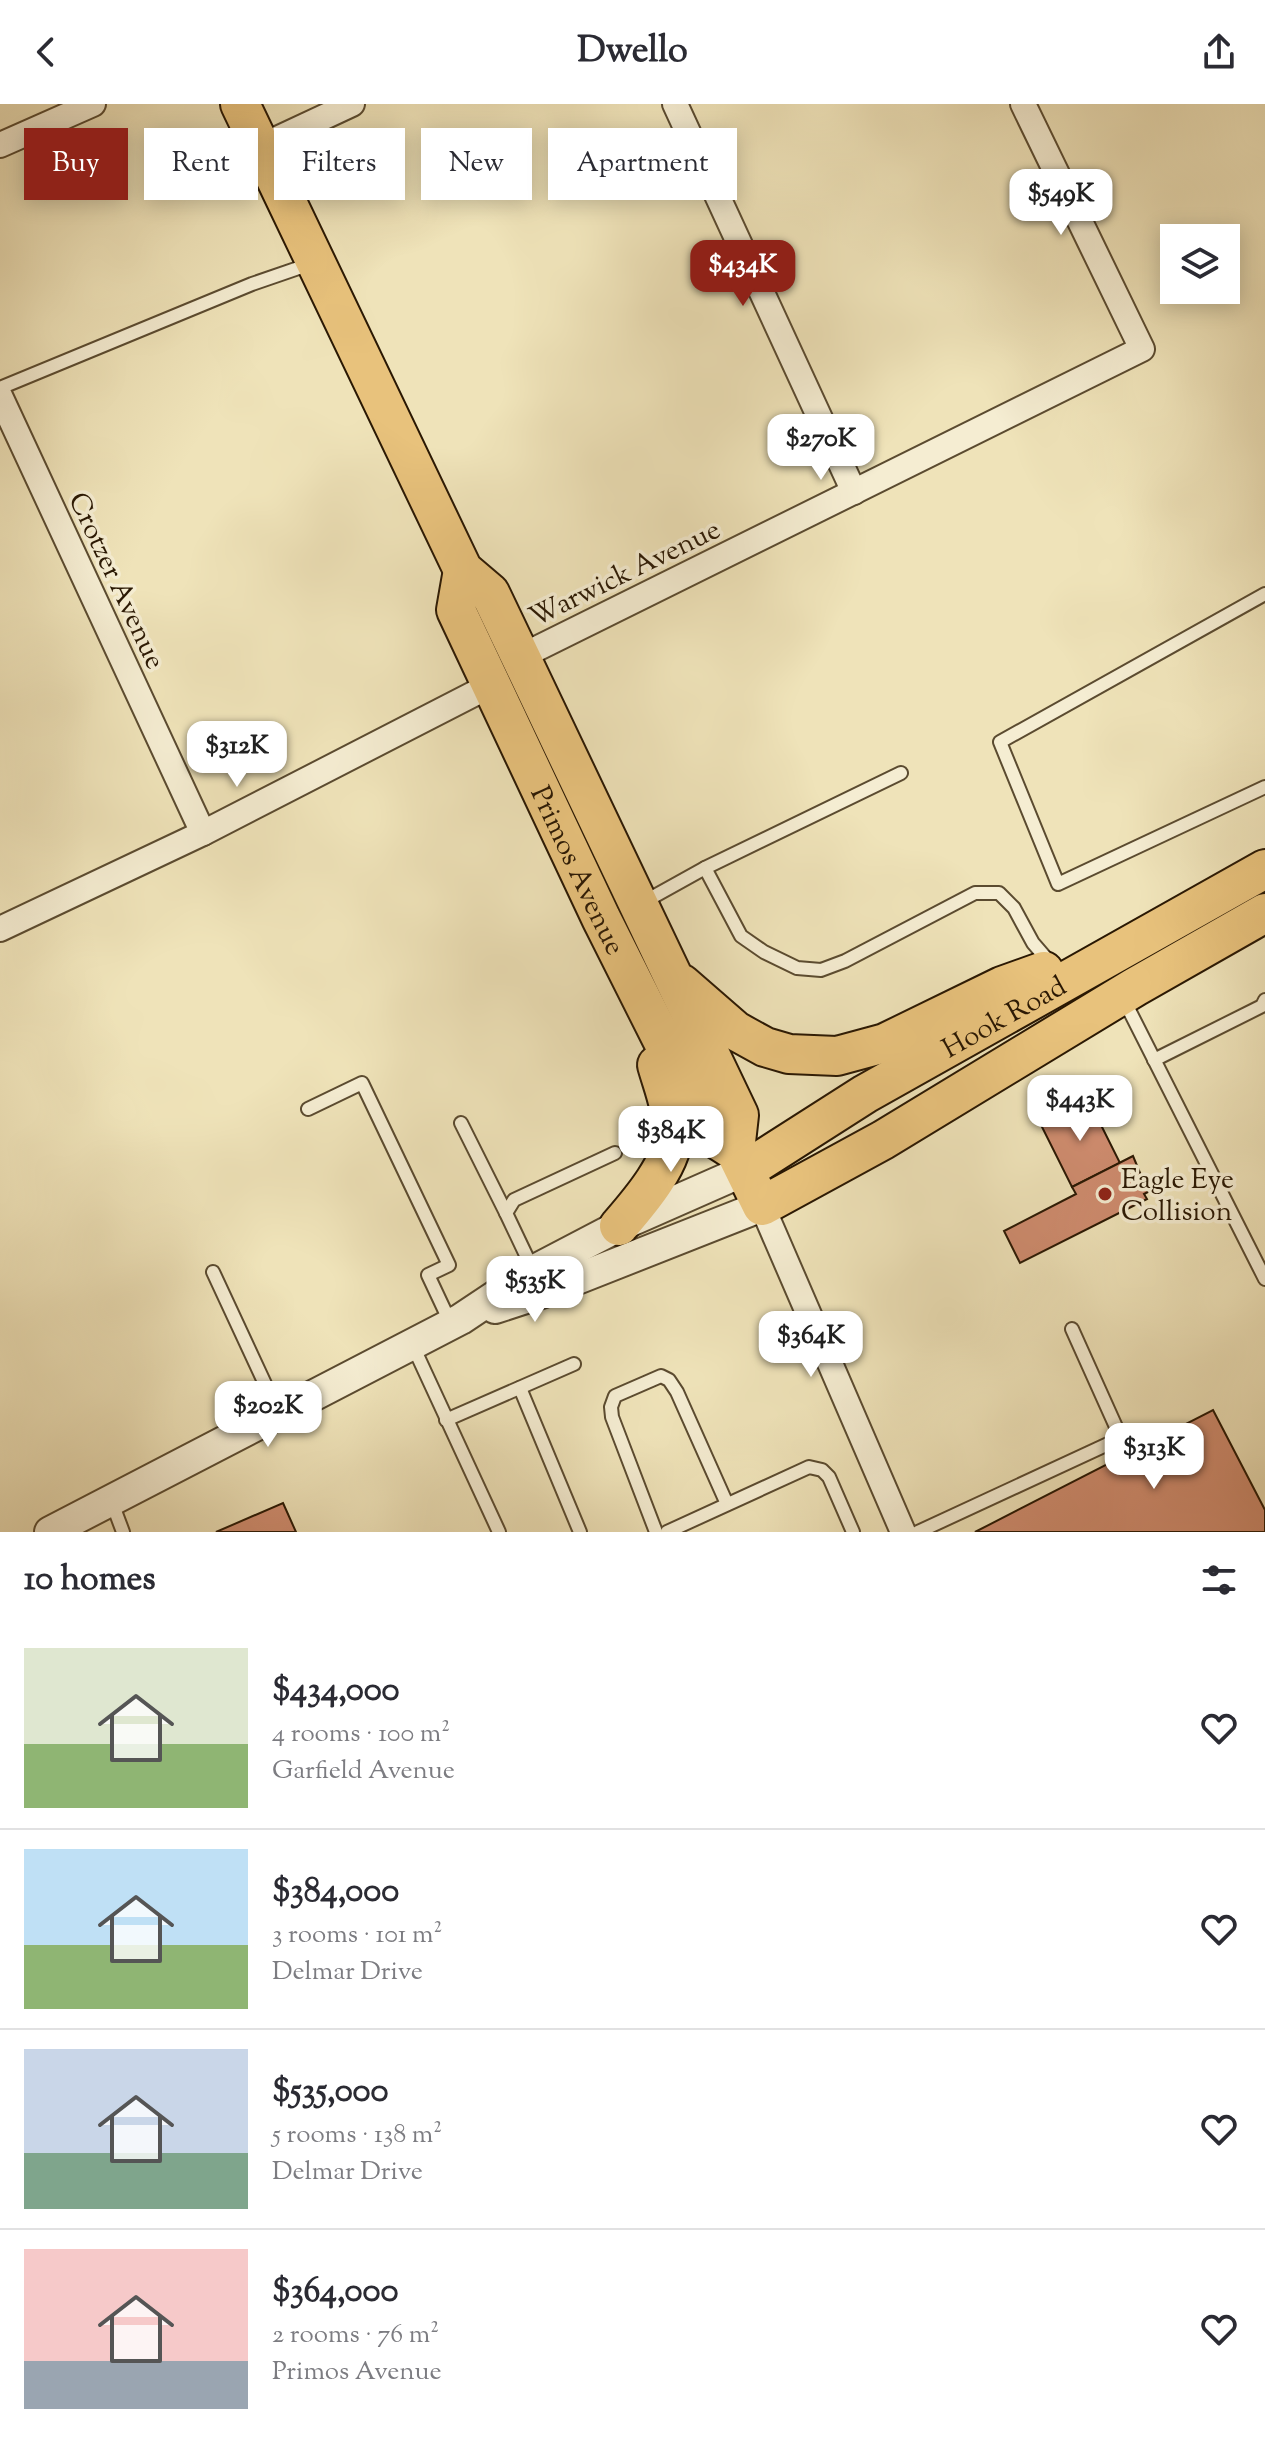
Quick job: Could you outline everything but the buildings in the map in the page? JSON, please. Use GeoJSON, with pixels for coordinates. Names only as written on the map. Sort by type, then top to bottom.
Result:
{"type":"FeatureCollection","features":[{"type":"Feature","properties":{"kind":"main road","name":"Primos Avenue"},"geometry":{"type":"LineString","coordinates":[[240,104],[463,570],[490,593],[637,906],[653,980],[710,1135],[741,1160],[762,1206]]}},
{"type":"Feature","properties":{"kind":"main road","name":"Primos Avenue"},"geometry":{"type":"LineString","coordinates":[[463,570],[456,610],[491,685],[653,980]]}},
{"type":"Feature","properties":{"kind":"main road","name":"Hook Road"},"geometry":{"type":"LineString","coordinates":[[741,1160],[865,1094],[1265,869]]}},
{"type":"Feature","properties":{"kind":"main road","name":"Hook Road"},"geometry":{"type":"LineString","coordinates":[[762,1206],[883,1140],[1122,995],[1260,920]]}},
{"type":"Feature","properties":{"kind":"main road"},"geometry":{"type":"LineString","coordinates":[[653,980],[765,1047],[789,1054],[837,1056],[885,1043],[1002,986],[1116,952]]}},
{"type":"Feature","properties":{"kind":"main road"},"geometry":{"type":"LineString","coordinates":[[619,1226],[656,1181],[674,1135],[653,980]]}},
{"type":"Feature","properties":{"kind":"street"},"geometry":{"type":"LineString","coordinates":[[0,145],[93,104]]}},
{"type":"Feature","properties":{"kind":"street"},"geometry":{"type":"LineString","coordinates":[[262,146],[352,104]]}},
{"type":"Feature","properties":{"kind":"street"},"geometry":{"type":"LineString","coordinates":[[675,104],[854,492]]}},
{"type":"Feature","properties":{"kind":"street","name":"Warwick Avenue"},"geometry":{"type":"LineString","coordinates":[[520,657],[1142,349],[1023,104]]}},
{"type":"Feature","properties":{"kind":"street","name":"Crotzer Avenue"},"geometry":{"type":"LineString","coordinates":[[0,396],[203,833]]}},
{"type":"Feature","properties":{"kind":"street"},"geometry":{"type":"LineString","coordinates":[[0,929],[203,833],[491,685]]}},
{"type":"Feature","properties":{"kind":"street"},"geometry":{"type":"LineString","coordinates":[[538,1282],[619,1226],[741,1160]]}},
{"type":"Feature","properties":{"kind":"street"},"geometry":{"type":"LineString","coordinates":[[50,1532],[538,1282],[762,1206]]}},
{"type":"Feature","properties":{"kind":"street","name":"Primos Avenue"},"geometry":{"type":"LineString","coordinates":[[762,1206],[903,1532]]}},
{"type":"Feature","properties":{"kind":"lane"},"geometry":{"type":"LineString","coordinates":[[0,388],[252,284],[317,262]]}},
{"type":"Feature","properties":{"kind":"lane"},"geometry":{"type":"LineString","coordinates":[[1265,594],[1000,742],[1058,884],[1265,787]]}},
{"type":"Feature","properties":{"kind":"lane"},"geometry":{"type":"LineString","coordinates":[[637,906],[705,868],[901,773]]}},
{"type":"Feature","properties":{"kind":"lane"},"geometry":{"type":"LineString","coordinates":[[705,868],[741,936],[764,952],[797,968],[821,970],[845,961],[975,893],[999,893],[1014,908],[1033,943],[1055,968]]}},
{"type":"Feature","properties":{"kind":"lane"},"geometry":{"type":"LineString","coordinates":[[1122,995],[1265,1279]]}},
{"type":"Feature","properties":{"kind":"lane"},"geometry":{"type":"LineString","coordinates":[[1154,1060],[1262,1006],[1265,1000]]}},
{"type":"Feature","properties":{"kind":"lane"},"geometry":{"type":"LineString","coordinates":[[308,1109],[362,1083],[449,1265],[428,1275],[456,1322]]}},
{"type":"Feature","properties":{"kind":"lane"},"geometry":{"type":"LineString","coordinates":[[461,1123],[538,1282]]}},
{"type":"Feature","properties":{"kind":"lane"},"geometry":{"type":"LineString","coordinates":[[506,1213],[514,1200],[615,1153]]}},
{"type":"Feature","properties":{"kind":"lane"},"geometry":{"type":"LineString","coordinates":[[213,1272],[279,1414]]}},
{"type":"Feature","properties":{"kind":"lane"},"geometry":{"type":"LineString","coordinates":[[918,1532],[1121,1438],[1072,1329]]}},
{"type":"Feature","properties":{"kind":"lane"},"geometry":{"type":"LineString","coordinates":[[413,1346],[499,1532]]}},
{"type":"Feature","properties":{"kind":"lane"},"geometry":{"type":"LineString","coordinates":[[446,1420],[574,1364]]}},
{"type":"Feature","properties":{"kind":"lane"},"geometry":{"type":"LineString","coordinates":[[656,1532],[612,1417],[611,1407],[615,1396],[661,1376],[669,1380],[677,1392],[727,1504]]}},
{"type":"Feature","properties":{"kind":"lane"},"geometry":{"type":"LineString","coordinates":[[520,1388],[580,1532]]}},
{"type":"Feature","properties":{"kind":"lane"},"geometry":{"type":"LineString","coordinates":[[667,1532],[809,1467],[822,1470],[829,1477],[853,1532]]}},
{"type":"Feature","properties":{"kind":"lane"},"geometry":{"type":"LineString","coordinates":[[111,1500],[123,1532]]}},
{"type":"Feature","properties":{"kind":"place","name":"Eagle Eye Collision"},"geometry":{"type":"Point","coordinates":[1105,1194]}}]}
